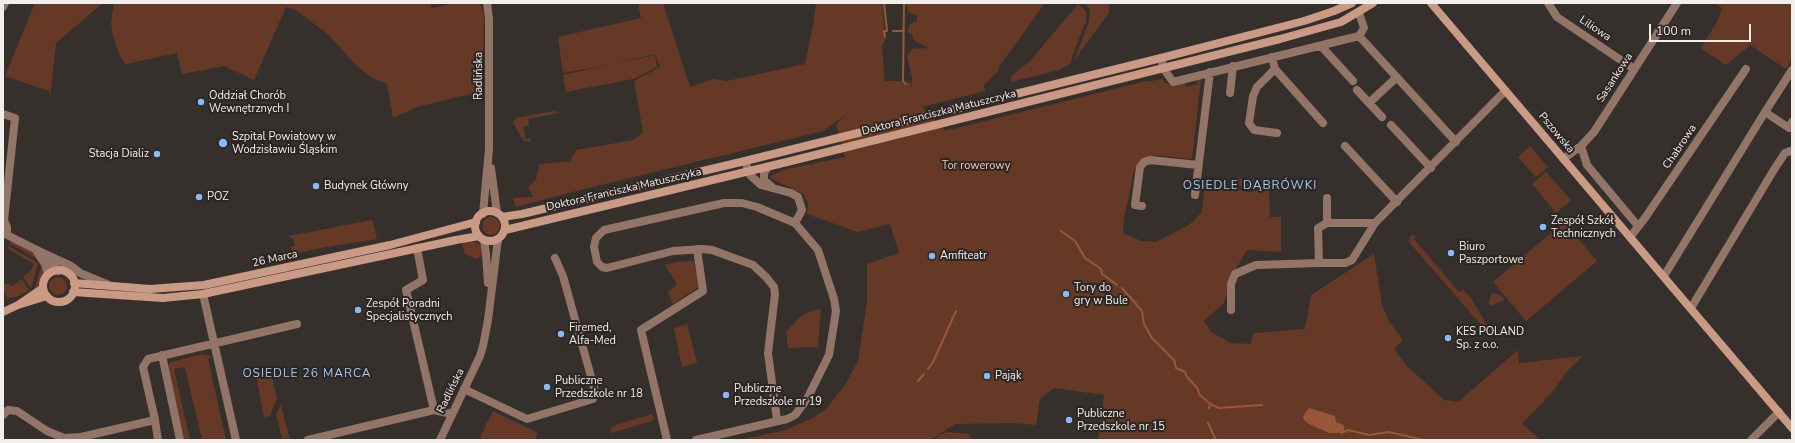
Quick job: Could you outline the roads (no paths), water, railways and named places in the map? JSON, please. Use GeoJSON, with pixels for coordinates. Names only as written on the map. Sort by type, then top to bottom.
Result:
{"type":"FeatureCollection","features":[{"type":"Feature","properties":{"kind":"main road","name":"Doktora Franciszka Matuszczyka"},"geometry":{"type":"LineString","coordinates":[[499,215],[522,214],[745,161],[840,136],[1161,58],[1304,21],[1352,3]]}},
{"type":"Feature","properties":{"kind":"main road","name":"Doktora Franciszka Matuszczyka"},"geometry":{"type":"LineString","coordinates":[[505,230],[768,167],[1164,69],[1325,27],[1341,22],[1359,13],[1373,3]]}},
{"type":"Feature","properties":{"kind":"main road","name":"Pszowska"},"geometry":{"type":"LineString","coordinates":[[1431,3],[1792,428]]}},
{"type":"Feature","properties":{"kind":"main road"},"geometry":{"type":"LineString","coordinates":[[491,212],[499,215],[505,223],[505,230],[498,239],[494,241],[481,238],[476,227],[476,222],[483,214],[491,212]]}},
{"type":"Feature","properties":{"kind":"main road","name":"26 Marca"},"geometry":{"type":"LineString","coordinates":[[74,288],[114,287],[161,289],[204,285],[390,245],[476,222]]}},
{"type":"Feature","properties":{"kind":"main road","name":"26 Marca"},"geometry":{"type":"LineString","coordinates":[[74,288],[156,298],[203,294],[417,248],[481,238]]}},
{"type":"Feature","properties":{"kind":"main road"},"geometry":{"type":"LineString","coordinates":[[58,271],[68,274],[74,288],[67,299],[60,302],[52,300],[47,296],[43,288],[44,281],[48,274],[58,271]]}},
{"type":"Feature","properties":{"kind":"main road"},"geometry":{"type":"LineString","coordinates":[[3,312],[18,305],[43,288]]}},
{"type":"Feature","properties":{"kind":"main road"},"geometry":{"type":"LineString","coordinates":[[18,305],[33,302],[47,296]]}},
{"type":"Feature","properties":{"kind":"street"},"geometry":{"type":"LineString","coordinates":[[3,7],[5,3]]}},
{"type":"Feature","properties":{"kind":"street","name":"Radlińska"},"geometry":{"type":"LineString","coordinates":[[483,214],[489,149],[490,33],[487,3]]}},
{"type":"Feature","properties":{"kind":"street","name":"Liliowa"},"geometry":{"type":"LineString","coordinates":[[1548,3],[1557,17],[1634,68]]}},
{"type":"Feature","properties":{"kind":"street","name":"Sasankowa"},"geometry":{"type":"LineString","coordinates":[[1563,159],[1581,146],[1594,132],[1677,3]]}},
{"type":"Feature","properties":{"kind":"street"},"geometry":{"type":"LineString","coordinates":[[1161,58],[1164,69],[1174,82],[1233,66],[1359,36],[1364,28],[1359,13]]}},
{"type":"Feature","properties":{"kind":"street"},"geometry":{"type":"LineString","coordinates":[[1359,36],[1456,142]]}},
{"type":"Feature","properties":{"kind":"street"},"geometry":{"type":"LineString","coordinates":[[1321,46],[1353,81]]}},
{"type":"Feature","properties":{"kind":"street"},"geometry":{"type":"LineString","coordinates":[[1272,57],[1275,69],[1323,122]]}},
{"type":"Feature","properties":{"kind":"street"},"geometry":{"type":"LineString","coordinates":[[1230,93],[1233,66]]}},
{"type":"Feature","properties":{"kind":"street"},"geometry":{"type":"LineString","coordinates":[[1275,69],[1257,88],[1253,96],[1249,123],[1254,130],[1277,133]]}},
{"type":"Feature","properties":{"kind":"street","name":"Chabrowa"},"geometry":{"type":"LineString","coordinates":[[1630,237],[1746,69]]}},
{"type":"Feature","properties":{"kind":"street"},"geometry":{"type":"LineString","coordinates":[[1664,276],[1792,70]]}},
{"type":"Feature","properties":{"kind":"street"},"geometry":{"type":"LineString","coordinates":[[1195,194],[1210,72]]}},
{"type":"Feature","properties":{"kind":"street"},"geometry":{"type":"LineString","coordinates":[[1369,103],[1397,77]]}},
{"type":"Feature","properties":{"kind":"street"},"geometry":{"type":"LineString","coordinates":[[1357,90],[1382,117]]}},
{"type":"Feature","properties":{"kind":"street"},"geometry":{"type":"LineString","coordinates":[[1231,310],[1230,284],[1235,274],[1244,269],[1256,266],[1345,262],[1352,260],[1375,223],[1431,168],[1505,91]]}},
{"type":"Feature","properties":{"kind":"street"},"geometry":{"type":"LineString","coordinates":[[1765,112],[1789,128],[1792,122]]}},
{"type":"Feature","properties":{"kind":"street"},"geometry":{"type":"LineString","coordinates":[[3,114],[15,118],[4,210],[4,220],[7,226],[5,233],[71,266],[80,273],[114,287]]}},
{"type":"Feature","properties":{"kind":"street"},"geometry":{"type":"LineString","coordinates":[[1391,125],[1431,168]]}},
{"type":"Feature","properties":{"kind":"street"},"geometry":{"type":"LineString","coordinates":[[1345,146],[1397,202]]}},
{"type":"Feature","properties":{"kind":"street"},"geometry":{"type":"LineString","coordinates":[[1581,146],[1587,165],[1638,226]]}},
{"type":"Feature","properties":{"kind":"street","name":"Radlińska"},"geometry":{"type":"LineString","coordinates":[[489,149],[499,215]]}},
{"type":"Feature","properties":{"kind":"street"},"geometry":{"type":"LineString","coordinates":[[1691,308],[1785,153],[1790,151],[1792,152]]}},
{"type":"Feature","properties":{"kind":"street"},"geometry":{"type":"LineString","coordinates":[[1142,206],[1135,205],[1140,167],[1144,162],[1150,160],[1198,165]]}},
{"type":"Feature","properties":{"kind":"street"},"geometry":{"type":"LineString","coordinates":[[745,161],[748,171],[754,180],[761,185],[791,193],[798,197],[802,210],[795,223]]}},
{"type":"Feature","properties":{"kind":"street"},"geometry":{"type":"LineString","coordinates":[[768,167],[764,173],[764,180],[773,188]]}},
{"type":"Feature","properties":{"kind":"street"},"geometry":{"type":"LineString","coordinates":[[1327,198],[1327,223]]}},
{"type":"Feature","properties":{"kind":"street"},"geometry":{"type":"LineString","coordinates":[[696,440],[777,420],[787,419],[795,416],[807,399],[829,355],[836,311],[836,304],[818,250],[795,223],[742,203],[724,203],[604,230],[596,238],[594,247],[597,262],[602,267],[607,268],[673,251],[697,249],[712,250],[753,265],[766,277],[774,287],[775,294],[768,353],[777,420]]}},
{"type":"Feature","properties":{"kind":"street"},"geometry":{"type":"LineString","coordinates":[[1319,263],[1318,228],[1327,223],[1375,223]]}},
{"type":"Feature","properties":{"kind":"street","name":"Radlińska"},"geometry":{"type":"LineString","coordinates":[[481,238],[486,254],[489,304]]}},
{"type":"Feature","properties":{"kind":"street","name":"Radlińska"},"geometry":{"type":"LineString","coordinates":[[440,440],[483,346],[498,239]]}},
{"type":"Feature","properties":{"kind":"street"},"geometry":{"type":"LineString","coordinates":[[34,248],[42,259],[48,274]]}},
{"type":"Feature","properties":{"kind":"street"},"geometry":{"type":"LineString","coordinates":[[417,248],[422,280],[406,290],[434,410]]}},
{"type":"Feature","properties":{"kind":"street"},"geometry":{"type":"LineString","coordinates":[[667,440],[641,330],[703,291],[697,249]]}},
{"type":"Feature","properties":{"kind":"street"},"geometry":{"type":"LineString","coordinates":[[45,254],[58,271]]}},
{"type":"Feature","properties":{"kind":"street"},"geometry":{"type":"LineString","coordinates":[[464,389],[527,419],[593,400],[595,391],[563,276],[555,258]]}},
{"type":"Feature","properties":{"kind":"street"},"geometry":{"type":"LineString","coordinates":[[203,294],[236,440]]}},
{"type":"Feature","properties":{"kind":"street"},"geometry":{"type":"LineString","coordinates":[[158,440],[143,367],[148,359],[297,324]]}},
{"type":"Feature","properties":{"kind":"street"},"geometry":{"type":"LineString","coordinates":[[162,355],[180,440]]}},
{"type":"Feature","properties":{"kind":"street"},"geometry":{"type":"LineString","coordinates":[[3,415],[8,410],[17,411],[47,431],[64,438],[81,437],[154,420]]}},
{"type":"Feature","properties":{"kind":"street"},"geometry":{"type":"LineString","coordinates":[[308,440],[434,410],[452,414]]}},
{"type":"Feature","properties":{"kind":"street"},"geometry":{"type":"LineString","coordinates":[[1751,440],[1779,412]]}},
{"type":"Feature","properties":{"kind":"waterway"},"geometry":{"type":"LineString","coordinates":[[884,3],[887,31],[884,31],[885,37]]}},
{"type":"Feature","properties":{"kind":"waterway"},"geometry":{"type":"LineString","coordinates":[[904,3],[903,81],[906,84]]}},
{"type":"Feature","properties":{"kind":"waterway"},"geometry":{"type":"LineString","coordinates":[[893,31],[904,31]]}},
{"type":"Feature","properties":{"kind":"waterway"},"geometry":{"type":"LineString","coordinates":[[1061,231],[1075,241],[1085,258],[1101,269],[1102,274],[1117,285]]}},
{"type":"Feature","properties":{"kind":"waterway"},"geometry":{"type":"LineString","coordinates":[[1122,288],[1142,311],[1144,324],[1152,338],[1174,360],[1176,368],[1185,372],[1187,377],[1198,389],[1199,394],[1210,404],[1219,408],[1262,405]]}},
{"type":"Feature","properties":{"kind":"waterway"},"geometry":{"type":"LineString","coordinates":[[928,369],[933,362],[956,311]]}},
{"type":"Feature","properties":{"kind":"waterway"},"geometry":{"type":"LineString","coordinates":[[918,381],[924,374]]}},
{"type":"Feature","properties":{"kind":"waterway"},"geometry":{"type":"LineString","coordinates":[[1209,408],[1210,404]]}},
{"type":"Feature","properties":{"kind":"waterway"},"geometry":{"type":"LineString","coordinates":[[1208,423],[1216,440]]}},
{"type":"Feature","properties":{"kind":"waterway"},"geometry":{"type":"LineString","coordinates":[[1341,433],[1348,430],[1369,435],[1389,432],[1424,440]]}},
{"type":"Feature","properties":{"kind":"place","name":"Oddział Chorób Wewnętrznych I"},"geometry":{"type":"Point","coordinates":[201,102]}},
{"type":"Feature","properties":{"kind":"place","name":"Szpital Powiatowy w Wodzisławiu Śląskim"},"geometry":{"type":"Point","coordinates":[223,143]}},
{"type":"Feature","properties":{"kind":"place","name":"Stacja Dializ"},"geometry":{"type":"Point","coordinates":[157,154]}},
{"type":"Feature","properties":{"kind":"place","name":"Budynek Główny"},"geometry":{"type":"Point","coordinates":[316,186]}},
{"type":"Feature","properties":{"kind":"place","name":"POZ"},"geometry":{"type":"Point","coordinates":[199,197]}},
{"type":"Feature","properties":{"kind":"place","name":"Zespół Szkół Technicznych"},"geometry":{"type":"Point","coordinates":[1543,227]}},
{"type":"Feature","properties":{"kind":"place","name":"Biuro Paszportowe"},"geometry":{"type":"Point","coordinates":[1451,253]}},
{"type":"Feature","properties":{"kind":"place","name":"Amfiteatr"},"geometry":{"type":"Point","coordinates":[932,256]}},
{"type":"Feature","properties":{"kind":"place","name":"Tory do gry w Bule"},"geometry":{"type":"Point","coordinates":[1066,294]}},
{"type":"Feature","properties":{"kind":"place","name":"Zespół Poradni Specjalistycznych"},"geometry":{"type":"Point","coordinates":[358,310]}},
{"type":"Feature","properties":{"kind":"place","name":"Firemed, Alfa-Med"},"geometry":{"type":"Point","coordinates":[561,334]}},
{"type":"Feature","properties":{"kind":"place","name":"KES POLAND Sp. z o.o."},"geometry":{"type":"Point","coordinates":[1448,338]}},
{"type":"Feature","properties":{"kind":"place","name":"Pająk"},"geometry":{"type":"Point","coordinates":[987,376]}},
{"type":"Feature","properties":{"kind":"place","name":"Publiczne Przedszkole nr 18"},"geometry":{"type":"Point","coordinates":[547,387]}},
{"type":"Feature","properties":{"kind":"place","name":"Publiczne Przedszkole nr 19"},"geometry":{"type":"Point","coordinates":[726,395]}},
{"type":"Feature","properties":{"kind":"place","name":"Publiczne Przedszkole nr 15"},"geometry":{"type":"Point","coordinates":[1069,420]}},
{"type":"Feature","properties":{"kind":"district","name":"OSIEDLE DĄBRÓWKI"},"geometry":{"type":"Point","coordinates":[1250,186]}},
{"type":"Feature","properties":{"kind":"district","name":"OSIEDLE 26 MARCA"},"geometry":{"type":"Point","coordinates":[307,374]}},
{"type":"Feature","properties":{"kind":"park label","name":"Tor rowerowy"},"geometry":{"type":"Point","coordinates":[976,166]}}]}
